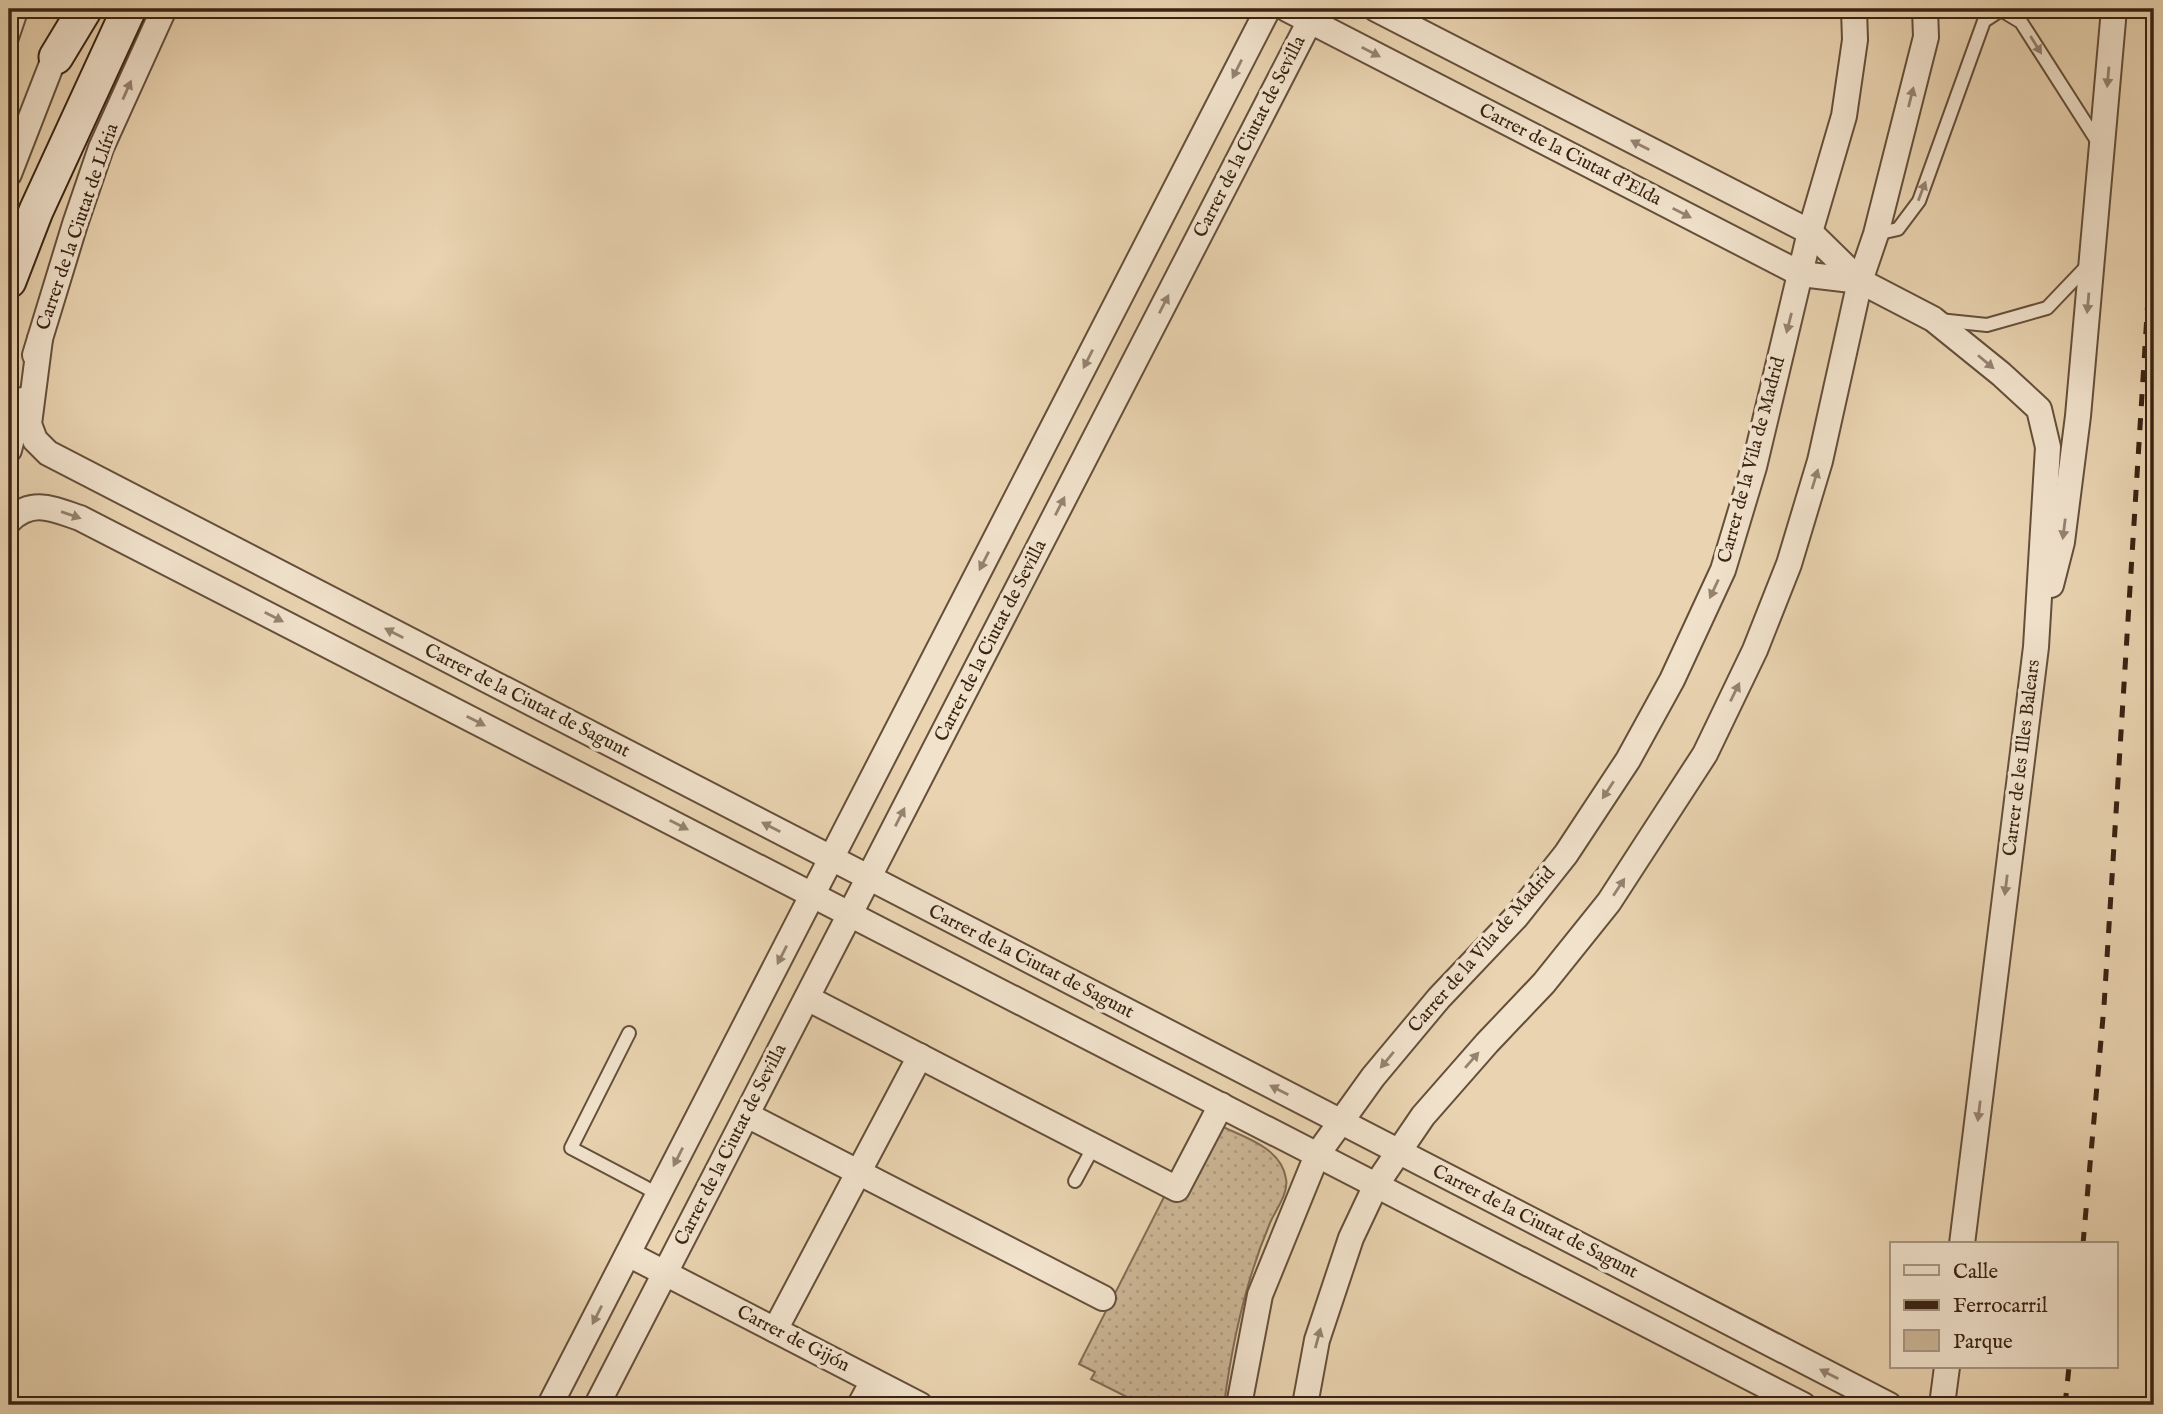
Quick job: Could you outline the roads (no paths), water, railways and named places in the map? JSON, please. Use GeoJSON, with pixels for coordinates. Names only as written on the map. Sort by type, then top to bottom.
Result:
{"type":"FeatureCollection","features":[{"type":"Feature","properties":{"kind":"street"},"geometry":{"type":"LineString","coordinates":[[9,174],[56,57],[71,9]]}},
{"type":"Feature","properties":{"kind":"street"},"geometry":{"type":"LineString","coordinates":[[56,57],[85,9]]}},
{"type":"Feature","properties":{"kind":"street"},"geometry":{"type":"LineString","coordinates":[[9,268],[22,211],[63,103],[104,9]]}},
{"type":"Feature","properties":{"kind":"street","name":"Carrer de la Ciutat de Llíria"},"geometry":{"type":"LineString","coordinates":[[9,281],[36,211],[129,9]]}},
{"type":"Feature","properties":{"kind":"street","name":"Carrer de la Ciutat de Llíria"},"geometry":{"type":"LineString","coordinates":[[9,450],[75,224],[102,148],[164,9]]}},
{"type":"Feature","properties":{"kind":"street"},"geometry":{"type":"LineString","coordinates":[[550,1405],[1268,9]]}},
{"type":"Feature","properties":{"kind":"street","name":"Carrer de la Ciutat d'Elda"},"geometry":{"type":"LineString","coordinates":[[1287,9],[1313,15],[1801,274],[1860,281]]}},
{"type":"Feature","properties":{"kind":"street","name":"Carrer de la Ciutat d'Elda"},"geometry":{"type":"LineString","coordinates":[[1376,9],[1810,232],[1860,281],[1933,319]]}},
{"type":"Feature","properties":{"kind":"street","name":"Carrer de la Vila de Madrid"},"geometry":{"type":"LineString","coordinates":[[1239,1405],[1260,1295],[1317,1154],[1373,1077],[1439,998],[1516,917],[1566,854],[1628,760],[1672,680],[1723,570],[1754,467],[1810,232],[1844,116],[1855,40],[1854,9]]}},
{"type":"Feature","properties":{"kind":"street"},"geometry":{"type":"LineString","coordinates":[[1305,1405],[1317,1340],[1351,1238],[1376,1185],[1423,1116],[1544,983],[1609,902],[1705,754],[1755,650],[1789,564],[1820,461],[1860,281],[1876,234],[1926,37],[1925,9]]}},
{"type":"Feature","properties":{"kind":"street"},"geometry":{"type":"LineString","coordinates":[[2036,647],[2062,542],[2078,416],[2114,9]]}},
{"type":"Feature","properties":{"kind":"street","name":"Carrer de la Ciutat de Sevilla"},"geometry":{"type":"LineString","coordinates":[[597,1405],[1313,15]]}},
{"type":"Feature","properties":{"kind":"street","name":"Carrer de les Illes Balears"},"geometry":{"type":"LineString","coordinates":[[1933,319],[2039,409],[2048,447],[2036,647],[1962,1242]]}},
{"type":"Feature","properties":{"kind":"street","name":"Carrer de la Ciutat de Sagunt"},"geometry":{"type":"LineString","coordinates":[[40,340],[29,424],[35,440],[48,453],[1889,1405]]}},
{"type":"Feature","properties":{"kind":"street","name":"Carrer de la Ciutat de Sagunt"},"geometry":{"type":"LineString","coordinates":[[9,522],[26,508],[46,507],[80,518],[1803,1405]]}},
{"type":"Feature","properties":{"kind":"street"},"geometry":{"type":"LineString","coordinates":[[153,554],[172,518]]}},
{"type":"Feature","properties":{"kind":"street"},"geometry":{"type":"LineString","coordinates":[[807,998],[1177,1189],[1221,1105]]}},
{"type":"Feature","properties":{"kind":"street"},"geometry":{"type":"LineString","coordinates":[[775,1330],[920,1056]]}},
{"type":"Feature","properties":{"kind":"street"},"geometry":{"type":"LineString","coordinates":[[747,1115],[1103,1298]]}},
{"type":"Feature","properties":{"kind":"street"},"geometry":{"type":"LineString","coordinates":[[628,1254],[665,1273]]}},
{"type":"Feature","properties":{"kind":"street","name":"Carrer de Gijón"},"geometry":{"type":"LineString","coordinates":[[665,1273],[920,1405]]}},
{"type":"Feature","properties":{"kind":"street"},"geometry":{"type":"LineString","coordinates":[[1942,1405],[1947,1368]]}},
{"type":"Feature","properties":{"kind":"street"},"geometry":{"type":"LineString","coordinates":[[860,1405],[873,1381]]}},
{"type":"Feature","properties":{"kind":"lane"},"geometry":{"type":"LineString","coordinates":[[9,47],[22,9]]}},
{"type":"Feature","properties":{"kind":"lane"},"geometry":{"type":"LineString","coordinates":[[1876,234],[1898,229],[1919,201],[1983,21],[2001,10],[2021,22],[2102,149]]}},
{"type":"Feature","properties":{"kind":"lane"},"geometry":{"type":"LineString","coordinates":[[1933,319],[1987,325],[2047,308],[2092,262]]}},
{"type":"Feature","properties":{"kind":"lane"},"geometry":{"type":"LineString","coordinates":[[629,1033],[570,1148],[658,1195]]}},
{"type":"Feature","properties":{"kind":"lane"},"geometry":{"type":"LineString","coordinates":[[1075,1181],[1094,1146]]}},
{"type":"Feature","properties":{"kind":"railway"},"geometry":{"type":"LineString","coordinates":[[2083,1242],[2104,1006],[2154,202]]}},
{"type":"Feature","properties":{"kind":"railway"},"geometry":{"type":"LineString","coordinates":[[2065,1405],[2069,1368]]}}]}
